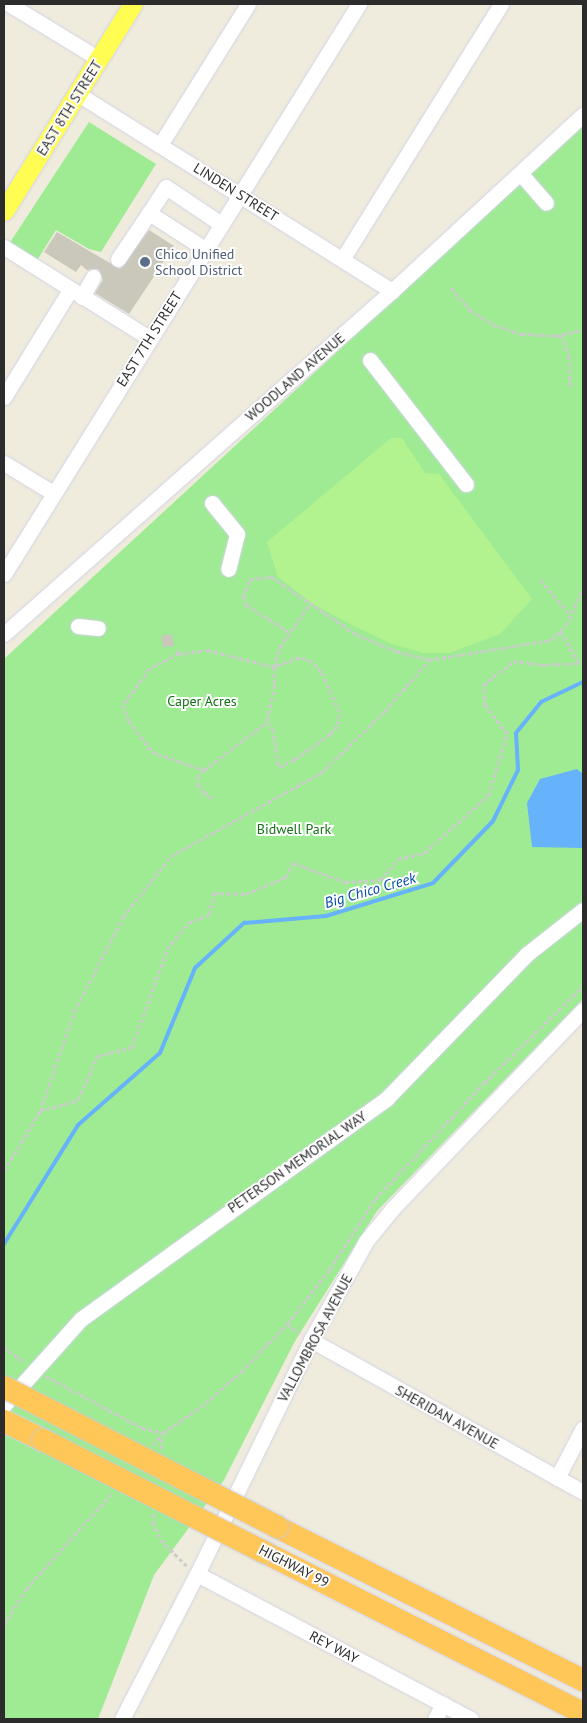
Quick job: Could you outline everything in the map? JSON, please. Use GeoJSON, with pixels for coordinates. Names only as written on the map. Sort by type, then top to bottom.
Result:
{"type":"FeatureCollection","features":[{"type":"Feature","properties":{"kind":"highway"},"geometry":{"type":"LineString","coordinates":[[4,1370],[50,1411]]}},
{"type":"Feature","properties":{"kind":"highway"},"geometry":{"type":"LineString","coordinates":[[4,1387],[50,1411]]}},
{"type":"Feature","properties":{"kind":"highway","name":"HIGHWAY 99"},"geometry":{"type":"LineString","coordinates":[[50,1411],[583,1680]]}},
{"type":"Feature","properties":{"kind":"highway","name":"HIGHWAY 99"},"geometry":{"type":"LineString","coordinates":[[4,1421],[583,1713]]}},
{"type":"Feature","properties":{"kind":"highway"},"geometry":{"type":"LineString","coordinates":[[4,1430],[43,1440]]}},
{"type":"Feature","properties":{"kind":"main road","name":"EAST 8TH STREET"},"geometry":{"type":"LineString","coordinates":[[4,211],[133,4]]}},
{"type":"Feature","properties":{"kind":"street"},"geometry":{"type":"LineString","coordinates":[[9,4],[99,59]]}},
{"type":"Feature","properties":{"kind":"street"},"geometry":{"type":"LineString","coordinates":[[160,145],[248,4]]}},
{"type":"Feature","properties":{"kind":"street","name":"EAST 7TH STREET"},"geometry":{"type":"LineString","coordinates":[[4,574],[149,338],[360,4]]}},
{"type":"Feature","properties":{"kind":"street"},"geometry":{"type":"LineString","coordinates":[[343,258],[501,4]]}},
{"type":"Feature","properties":{"kind":"street","name":"LINDEN STREET"},"geometry":{"type":"LineString","coordinates":[[78,94],[343,258],[392,291]]}},
{"type":"Feature","properties":{"kind":"street","name":"WOODLAND AVENUE"},"geometry":{"type":"LineString","coordinates":[[4,634],[392,291],[583,116]]}},
{"type":"Feature","properties":{"kind":"street"},"geometry":{"type":"LineString","coordinates":[[520,174],[546,203]]}},
{"type":"Feature","properties":{"kind":"street"},"geometry":{"type":"LineString","coordinates":[[118,259],[166,187],[221,224]]}},
{"type":"Feature","properties":{"kind":"street"},"geometry":{"type":"LineString","coordinates":[[149,213],[205,249]]}},
{"type":"Feature","properties":{"kind":"street"},"geometry":{"type":"LineString","coordinates":[[4,247],[149,338]]}},
{"type":"Feature","properties":{"kind":"street"},"geometry":{"type":"LineString","coordinates":[[4,397],[76,293],[93,277]]}},
{"type":"Feature","properties":{"kind":"street"},"geometry":{"type":"LineString","coordinates":[[370,360],[466,484]]}},
{"type":"Feature","properties":{"kind":"street"},"geometry":{"type":"LineString","coordinates":[[4,463],[53,493]]}},
{"type":"Feature","properties":{"kind":"street"},"geometry":{"type":"LineString","coordinates":[[212,503],[237,534],[228,569]]}},
{"type":"Feature","properties":{"kind":"street"},"geometry":{"type":"LineString","coordinates":[[78,626],[98,628]]}},
{"type":"Feature","properties":{"kind":"street","name":"PETERSON MEMORIAL WAY"},"geometry":{"type":"LineString","coordinates":[[4,1405],[34,1368],[81,1319],[386,1098],[528,954],[583,910]]}},
{"type":"Feature","properties":{"kind":"street","name":"VALLOMBROSA AVENUE"},"geometry":{"type":"LineString","coordinates":[[122,1719],[197,1574],[311,1340],[366,1241],[392,1208],[583,1010]]}},
{"type":"Feature","properties":{"kind":"street","name":"SHERIDAN AVENUE"},"geometry":{"type":"LineString","coordinates":[[311,1340],[583,1492]]}},
{"type":"Feature","properties":{"kind":"street"},"geometry":{"type":"LineString","coordinates":[[557,1478],[583,1428]]}},
{"type":"Feature","properties":{"kind":"street","name":"REY WAY"},"geometry":{"type":"LineString","coordinates":[[197,1574],[471,1719]]}},
{"type":"Feature","properties":{"kind":"street"},"geometry":{"type":"LineString","coordinates":[[435,1719],[442,1704]]}},
{"type":"Feature","properties":{"kind":"path"},"geometry":{"type":"LineString","coordinates":[[451,288],[470,310],[494,325],[522,334],[562,335],[583,330]]}},
{"type":"Feature","properties":{"kind":"path"},"geometry":{"type":"LineString","coordinates":[[562,335],[569,356],[571,389]]}},
{"type":"Feature","properties":{"kind":"path"},"geometry":{"type":"LineString","coordinates":[[288,632],[247,606],[243,597],[250,579],[272,578],[309,605],[357,635],[396,651],[429,660],[547,642],[560,631],[570,616],[583,588]]}},
{"type":"Feature","properties":{"kind":"path"},"geometry":{"type":"LineString","coordinates":[[541,580],[570,616]]}},
{"type":"Feature","properties":{"kind":"path"},"geometry":{"type":"LineString","coordinates":[[213,798],[204,793],[198,784],[198,776],[267,722],[275,684],[274,668],[280,647],[288,632],[309,605]]}},
{"type":"Feature","properties":{"kind":"path"},"geometry":{"type":"LineString","coordinates":[[40,1111],[78,1100],[98,1056],[132,1047],[168,949],[188,923],[209,915],[214,892],[246,894],[286,877],[293,863],[345,882],[381,880],[398,859],[424,853],[488,796],[507,734],[485,706],[483,685],[514,662],[543,665],[579,663],[560,631]]}},
{"type":"Feature","properties":{"kind":"path"},"geometry":{"type":"LineString","coordinates":[[177,650],[179,654]]}},
{"type":"Feature","properties":{"kind":"path"},"geometry":{"type":"LineString","coordinates":[[204,770],[152,752],[129,721],[123,705],[150,669],[179,654],[208,650],[274,668],[299,658],[312,662],[321,672],[339,712],[338,725],[302,754],[279,767],[273,729],[267,722]]}},
{"type":"Feature","properties":{"kind":"path"},"geometry":{"type":"LineString","coordinates":[[4,1171],[40,1111],[74,1012],[123,917],[171,856],[321,773],[385,711],[429,660]]}},
{"type":"Feature","properties":{"kind":"path"},"geometry":{"type":"LineString","coordinates":[[151,1448],[163,1433],[242,1372],[287,1324]]}},
{"type":"Feature","properties":{"kind":"path"},"geometry":{"type":"LineString","coordinates":[[4,1347],[75,1394],[142,1428],[163,1433]]}},
{"type":"Feature","properties":{"kind":"path"},"geometry":{"type":"LineString","coordinates":[[4,1625],[26,1589],[114,1491]]}},
{"type":"Feature","properties":{"kind":"green space"},"geometry":{"type":"Polygon","coordinates":[[[89,122],[156,164],[101,252],[89,249],[56,230],[36,262],[9,244],[89,122]]]}},
{"type":"Feature","properties":{"kind":"green space","name":"Bidwell Park"},"geometry":{"type":"Polygon","coordinates":[[[583,125],[583,999],[377,1211],[295,1341],[224,1480],[154,1575],[98,1719],[4,1719],[4,659],[583,125]]]}},
{"type":"Feature","properties":{"kind":"green space"},"geometry":{"type":"Polygon","coordinates":[[[391,438],[402,438],[425,473],[439,474],[532,599],[500,634],[449,653],[424,653],[392,644],[354,626],[313,604],[278,577],[267,542],[391,438]]]}},
{"type":"Feature","properties":{"kind":"water"},"geometry":{"type":"Polygon","coordinates":[[[577,769],[583,774],[583,848],[532,847],[527,803],[540,779],[577,769]]]}},
{"type":"Feature","properties":{"kind":"building"},"geometry":{"type":"Polygon","coordinates":[[[149,230],[174,246],[129,314],[95,293],[103,280],[98,269],[87,270],[81,265],[76,272],[44,252],[57,232],[120,269],[149,230]]]}},
{"type":"Feature","properties":{"kind":"building"},"geometry":{"type":"Polygon","coordinates":[[[172,634],[174,646],[163,648],[161,636],[172,634]]]}},
{"type":"Feature","properties":{"kind":"waterway","name":"Big Chico Creek"},"geometry":{"type":"LineString","coordinates":[[4,1244],[78,1125],[160,1053],[195,968],[244,923],[326,916],[433,883],[493,821],[518,770],[516,733],[541,702],[583,682]]}},
{"type":"Feature","properties":{"kind":"place","name":"Chico Unified School District"},"geometry":{"type":"Point","coordinates":[145,262]}},
{"type":"Feature","properties":{"kind":"park label","name":"Caper Acres"},"geometry":{"type":"Point","coordinates":[202,701]}}]}
